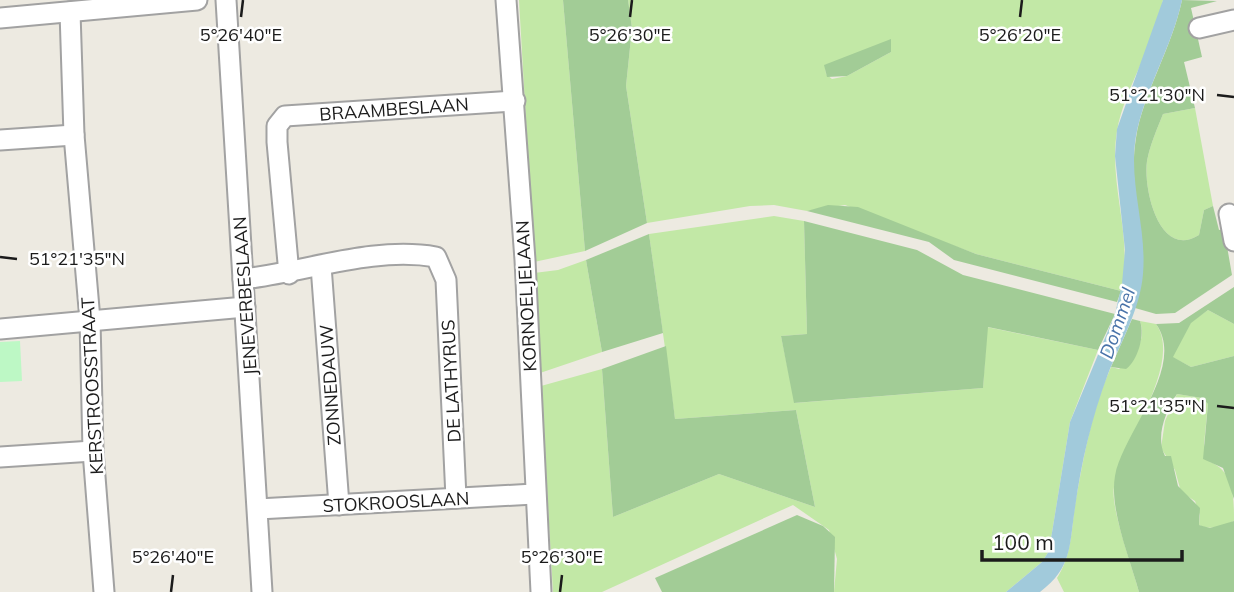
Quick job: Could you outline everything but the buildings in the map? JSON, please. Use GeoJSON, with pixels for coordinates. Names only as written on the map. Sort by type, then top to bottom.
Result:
{"type":"FeatureCollection","features":[{"type":"Feature","properties":{"kind":"street"},"geometry":{"type":"LineString","coordinates":[[0,18],[197,0]]}},
{"type":"Feature","properties":{"kind":"street","name":"JENEVERBESLAAN"},"geometry":{"type":"LineString","coordinates":[[226,0],[262,592]]}},
{"type":"Feature","properties":{"kind":"street","name":"KORNOELJELAAN"},"geometry":{"type":"LineString","coordinates":[[506,0],[515,101],[541,592]]}},
{"type":"Feature","properties":{"kind":"street","name":"KERSTROOSSTRAAT"},"geometry":{"type":"LineString","coordinates":[[70,12],[74,135],[90,320],[93,451],[104,592]]}},
{"type":"Feature","properties":{"kind":"street"},"geometry":{"type":"LineString","coordinates":[[1199,28],[1234,20]]}},
{"type":"Feature","properties":{"kind":"street","name":"BRAAMBESLAAN"},"geometry":{"type":"LineString","coordinates":[[289,274],[277,126],[285,116],[515,101]]}},
{"type":"Feature","properties":{"kind":"street"},"geometry":{"type":"LineString","coordinates":[[0,140],[74,135]]}},
{"type":"Feature","properties":{"kind":"street"},"geometry":{"type":"LineString","coordinates":[[1229,214],[1234,241]]}},
{"type":"Feature","properties":{"kind":"street","name":"DE LATHYRUS"},"geometry":{"type":"LineString","coordinates":[[321,266],[341,260],[423,255],[436,257],[442,265],[446,280],[457,498]]}},
{"type":"Feature","properties":{"kind":"street"},"geometry":{"type":"LineString","coordinates":[[243,279],[289,274],[321,266]]}},
{"type":"Feature","properties":{"kind":"street","name":"ZONNEDAUW"},"geometry":{"type":"LineString","coordinates":[[321,266],[339,505]]}},
{"type":"Feature","properties":{"kind":"street"},"geometry":{"type":"LineString","coordinates":[[0,329],[246,307]]}},
{"type":"Feature","properties":{"kind":"street"},"geometry":{"type":"LineString","coordinates":[[0,457],[93,451]]}},
{"type":"Feature","properties":{"kind":"street","name":"STOKROOSLAAN"},"geometry":{"type":"LineString","coordinates":[[258,509],[534,494]]}},
{"type":"Feature","properties":{"kind":"green space"},"geometry":{"type":"Polygon","coordinates":[[[519,0],[563,0],[585,251],[534,262],[519,0]]]}},
{"type":"Feature","properties":{"kind":"green space"},"geometry":{"type":"Polygon","coordinates":[[[563,0],[628,0],[632,28],[626,86],[647,223],[585,251],[563,0]]]}},
{"type":"Feature","properties":{"kind":"green space"},"geometry":{"type":"Polygon","coordinates":[[[628,0],[1163,0],[1154,34],[1126,98],[1117,131],[1116,171],[1125,252],[1121,291],[976,254],[845,205],[807,211],[774,205],[750,206],[647,223],[626,86],[632,28],[628,0]],[[891,52],[825,65],[826,74],[832,79],[847,76],[891,52]]]}},
{"type":"Feature","properties":{"kind":"green space"},"geometry":{"type":"Polygon","coordinates":[[[1182,0],[1217,1],[1191,8],[1202,57],[1184,62],[1195,108],[1163,114],[1147,161],[1148,187],[1156,218],[1173,238],[1185,240],[1199,235],[1204,210],[1213,206],[1219,230],[1224,229],[1232,275],[1175,313],[1156,314],[1135,308],[1142,263],[1134,160],[1140,121],[1182,0]]]}},
{"type":"Feature","properties":{"kind":"green space"},"geometry":{"type":"Polygon","coordinates":[[[891,39],[891,52],[847,76],[827,77],[824,65],[891,39]]]}},
{"type":"Feature","properties":{"kind":"green space"},"geometry":{"type":"Polygon","coordinates":[[[1195,108],[1213,206],[1204,210],[1199,235],[1185,240],[1173,238],[1156,218],[1146,173],[1152,143],[1163,114],[1195,108]]]}},
{"type":"Feature","properties":{"kind":"green space"},"geometry":{"type":"Polygon","coordinates":[[[828,205],[858,207],[976,254],[1121,291],[1117,302],[954,260],[929,242],[807,211],[828,205]]]}},
{"type":"Feature","properties":{"kind":"green space"},"geometry":{"type":"Polygon","coordinates":[[[774,216],[804,221],[807,334],[781,336],[795,403],[983,388],[987,327],[1098,350],[1070,422],[1049,551],[1042,562],[1006,592],[834,592],[837,559],[829,530],[793,505],[602,592],[553,592],[541,386],[602,369],[613,517],[719,474],[815,507],[796,410],[675,419],[649,234],[774,216]]]}},
{"type":"Feature","properties":{"kind":"green space"},"geometry":{"type":"Polygon","coordinates":[[[804,221],[917,250],[963,275],[1115,314],[1098,350],[988,327],[983,388],[794,403],[781,336],[807,334],[804,221]]]}},
{"type":"Feature","properties":{"kind":"green space"},"geometry":{"type":"Polygon","coordinates":[[[649,234],[663,333],[602,352],[586,260],[649,234]]]}},
{"type":"Feature","properties":{"kind":"green space"},"geometry":{"type":"Polygon","coordinates":[[[586,260],[602,352],[540,373],[534,273],[558,270],[586,260]]]}},
{"type":"Feature","properties":{"kind":"green space"},"geometry":{"type":"Polygon","coordinates":[[[1234,287],[1234,324],[1208,310],[1191,323],[1173,357],[1191,367],[1234,356],[1234,499],[1223,468],[1203,459],[1208,404],[1202,398],[1177,394],[1166,416],[1161,440],[1165,456],[1171,456],[1178,486],[1200,508],[1199,525],[1210,528],[1234,521],[1234,592],[1139,592],[1118,519],[1114,489],[1120,459],[1150,400],[1164,360],[1163,341],[1156,324],[1179,323],[1234,287]]]}},
{"type":"Feature","properties":{"kind":"green space"},"geometry":{"type":"Polygon","coordinates":[[[1208,310],[1234,324],[1234,356],[1191,367],[1172,357],[1191,322],[1208,310]]]}},
{"type":"Feature","properties":{"kind":"green space"},"geometry":{"type":"Polygon","coordinates":[[[1132,319],[1140,321],[1141,327],[1137,354],[1126,369],[1111,367],[1132,319]]]}},
{"type":"Feature","properties":{"kind":"green space"},"geometry":{"type":"Polygon","coordinates":[[[1140,321],[1156,324],[1163,340],[1162,360],[1157,381],[1127,449],[1114,487],[1115,509],[1139,592],[1064,592],[1057,578],[1069,550],[1079,482],[1094,416],[1111,367],[1119,369],[1138,348],[1142,336],[1140,321]]]}},
{"type":"Feature","properties":{"kind":"green space"},"geometry":{"type":"Polygon","coordinates":[[[20,341],[22,381],[0,382],[0,342],[20,341]]]}},
{"type":"Feature","properties":{"kind":"green space"},"geometry":{"type":"Polygon","coordinates":[[[666,346],[675,419],[796,410],[815,507],[719,474],[613,517],[602,369],[666,346]]]}},
{"type":"Feature","properties":{"kind":"green space"},"geometry":{"type":"Polygon","coordinates":[[[1177,394],[1202,398],[1208,404],[1204,444],[1210,462],[1224,472],[1233,495],[1234,521],[1225,525],[1212,528],[1199,525],[1200,515],[1195,501],[1181,492],[1175,470],[1161,448],[1165,421],[1177,394]]]}},
{"type":"Feature","properties":{"kind":"green space"},"geometry":{"type":"Polygon","coordinates":[[[797,515],[823,526],[835,537],[834,592],[662,592],[655,578],[797,515]]]}},
{"type":"Feature","properties":{"kind":"water","name":"Dommel"},"geometry":{"type":"Polygon","coordinates":[[[1163,0],[1182,0],[1136,136],[1134,171],[1144,257],[1138,300],[1108,374],[1092,423],[1064,564],[1059,574],[1040,592],[1006,592],[1042,562],[1049,551],[1070,422],[1115,314],[1122,284],[1125,250],[1115,156],[1117,129],[1163,0]]]}}]}
